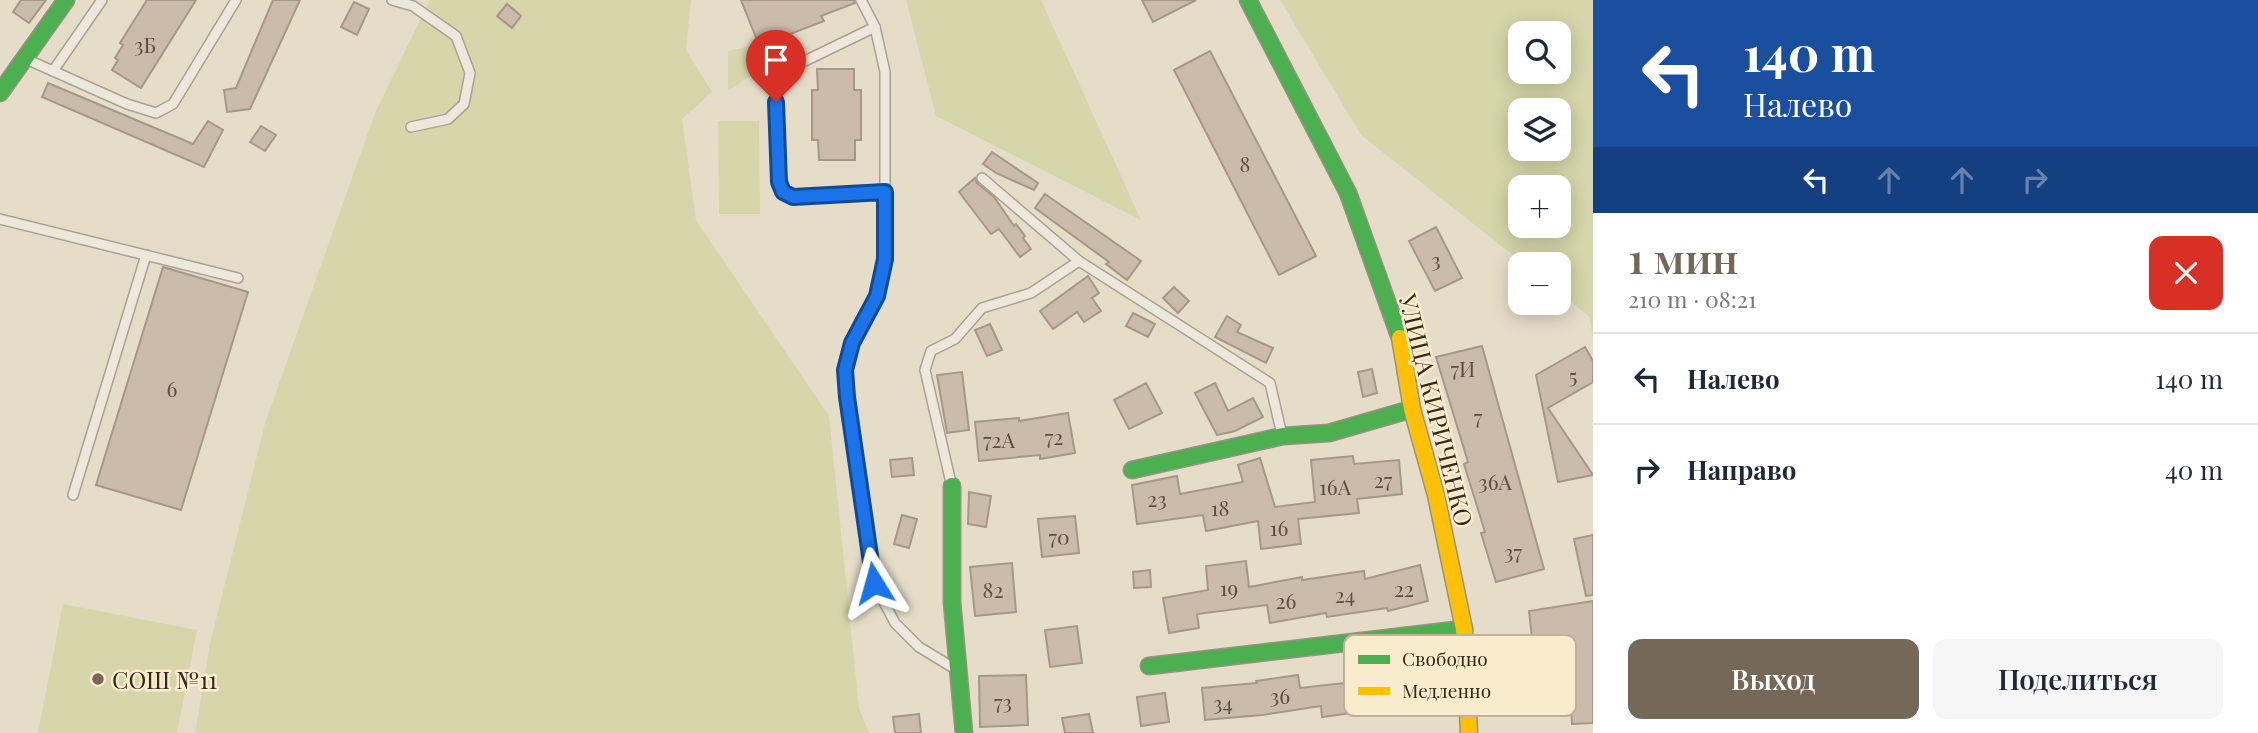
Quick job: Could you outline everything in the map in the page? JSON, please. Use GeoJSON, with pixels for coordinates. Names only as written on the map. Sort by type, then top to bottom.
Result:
{"type":"FeatureCollection","features":[{"type":"Feature","properties":{"kind":"street"},"geometry":{"type":"LineString","coordinates":[[0,93],[66,0]]}},
{"type":"Feature","properties":{"kind":"street","name":"УЛИЦА КИРИЧЕНКО"},"geometry":{"type":"LineString","coordinates":[[1248,0],[1348,193],[1399,329],[1412,409],[1436,495],[1464,635]]}},
{"type":"Feature","properties":{"kind":"street"},"geometry":{"type":"LineString","coordinates":[[1132,470],[1283,436],[1329,433],[1412,409]]}},
{"type":"Feature","properties":{"kind":"street"},"geometry":{"type":"LineString","coordinates":[[952,486],[951,602],[964,733]]}},
{"type":"Feature","properties":{"kind":"street"},"geometry":{"type":"LineString","coordinates":[[1413,635],[1464,629]]}},
{"type":"Feature","properties":{"kind":"street"},"geometry":{"type":"LineString","coordinates":[[1149,666],[1344,643]]}},
{"type":"Feature","properties":{"kind":"lane"},"geometry":{"type":"LineString","coordinates":[[53,71],[102,0]]}},
{"type":"Feature","properties":{"kind":"lane"},"geometry":{"type":"LineString","coordinates":[[23,58],[127,104],[156,113],[173,104],[236,0]]}},
{"type":"Feature","properties":{"kind":"lane"},"geometry":{"type":"LineString","coordinates":[[392,0],[413,6],[457,36],[470,73],[464,104],[447,119],[411,127]]}},
{"type":"Feature","properties":{"kind":"lane"},"geometry":{"type":"LineString","coordinates":[[861,0],[875,27],[886,72],[885,259],[877,296],[852,343],[845,370],[847,397],[874,583],[895,623],[919,646],[957,671]]}},
{"type":"Feature","properties":{"kind":"lane"},"geometry":{"type":"LineString","coordinates":[[875,27],[776,75],[779,182],[783,192],[793,197],[885,192]]}},
{"type":"Feature","properties":{"kind":"lane"},"geometry":{"type":"LineString","coordinates":[[982,178],[1079,261],[1270,383],[1283,436]]}},
{"type":"Feature","properties":{"kind":"lane"},"geometry":{"type":"LineString","coordinates":[[0,219],[238,278]]}},
{"type":"Feature","properties":{"kind":"lane"},"geometry":{"type":"LineString","coordinates":[[73,495],[146,255]]}},
{"type":"Feature","properties":{"kind":"lane"},"geometry":{"type":"LineString","coordinates":[[952,486],[925,370],[931,351],[956,338],[982,308],[1031,293],[1079,261]]}},
{"type":"Feature","properties":{"kind":"green space"},"geometry":{"type":"Polygon","coordinates":[[[430,0],[691,0],[686,50],[712,92],[682,119],[696,220],[829,416],[859,708],[869,733],[195,733],[210,643],[265,423],[375,113],[430,0]]]}},
{"type":"Feature","properties":{"kind":"green space"},"geometry":{"type":"Polygon","coordinates":[[[906,0],[1041,0],[1141,220],[936,116],[906,0]]]}},
{"type":"Feature","properties":{"kind":"green space"},"geometry":{"type":"Polygon","coordinates":[[[1280,0],[1593,0],[1593,337],[1589,316],[1571,302],[1571,252],[1509,252],[1361,135],[1280,0]]]}},
{"type":"Feature","properties":{"kind":"green space"},"geometry":{"type":"Polygon","coordinates":[[[753,46],[759,70],[728,91],[728,51],[753,46]]]}},
{"type":"Feature","properties":{"kind":"green space"},"geometry":{"type":"Polygon","coordinates":[[[718,121],[759,121],[760,214],[719,214],[718,121]]]}},
{"type":"Feature","properties":{"kind":"green space","name":"СОШ №11"},"geometry":{"type":"Polygon","coordinates":[[[63,604],[197,630],[177,733],[38,733],[63,604]]]}},
{"type":"Feature","properties":{"kind":"building"},"geometry":{"type":"Polygon","coordinates":[[[21,0],[46,0],[29,23],[13,12],[21,0]]]}},
{"type":"Feature","properties":{"kind":"building"},"geometry":{"type":"Polygon","coordinates":[[[147,0],[196,0],[141,88],[112,70],[123,45],[120,43],[147,0]]]}},
{"type":"Feature","properties":{"kind":"building"},"geometry":{"type":"Polygon","coordinates":[[[273,0],[300,0],[250,109],[227,112],[224,90],[236,88],[273,0]]]}},
{"type":"Feature","properties":{"kind":"building"},"geometry":{"type":"Polygon","coordinates":[[[741,0],[854,0],[855,3],[821,16],[824,21],[780,38],[778,32],[757,40],[741,0]]]}},
{"type":"Feature","properties":{"kind":"building"},"geometry":{"type":"Polygon","coordinates":[[[1142,0],[1196,0],[1153,22],[1142,0]]]}},
{"type":"Feature","properties":{"kind":"building"},"geometry":{"type":"Polygon","coordinates":[[[354,2],[369,9],[357,35],[341,27],[354,2]]]}},
{"type":"Feature","properties":{"kind":"building"},"geometry":{"type":"Polygon","coordinates":[[[507,4],[521,16],[512,28],[497,16],[507,4]]]}},
{"type":"Feature","properties":{"kind":"building"},"geometry":{"type":"Polygon","coordinates":[[[1210,51],[1316,256],[1279,275],[1174,70],[1210,51]]]}},
{"type":"Feature","properties":{"kind":"building"},"geometry":{"type":"Polygon","coordinates":[[[817,69],[854,69],[854,90],[861,90],[861,140],[855,140],[855,160],[819,160],[818,140],[812,140],[812,90],[818,90],[817,69]]]}},
{"type":"Feature","properties":{"kind":"building"},"geometry":{"type":"Polygon","coordinates":[[[48,83],[193,144],[208,121],[223,130],[204,167],[42,97],[48,83]]]}},
{"type":"Feature","properties":{"kind":"building"},"geometry":{"type":"Polygon","coordinates":[[[261,126],[276,135],[265,151],[250,142],[261,126]]]}},
{"type":"Feature","properties":{"kind":"building"},"geometry":{"type":"Polygon","coordinates":[[[992,152],[1038,183],[1034,190],[996,173],[983,164],[992,152]]]}},
{"type":"Feature","properties":{"kind":"building"},"geometry":{"type":"Polygon","coordinates":[[[975,178],[1025,236],[1023,238],[1031,249],[1020,257],[999,229],[991,234],[959,192],[975,178]]]}},
{"type":"Feature","properties":{"kind":"building"},"geometry":{"type":"Polygon","coordinates":[[[1045,194],[1141,261],[1127,280],[1106,264],[1109,262],[1035,208],[1045,194]]]}},
{"type":"Feature","properties":{"kind":"building"},"geometry":{"type":"Polygon","coordinates":[[[1436,227],[1462,278],[1435,291],[1409,241],[1436,227]]]}},
{"type":"Feature","properties":{"kind":"building"},"geometry":{"type":"Polygon","coordinates":[[[163,267],[248,292],[181,510],[96,485],[163,267]]]}},
{"type":"Feature","properties":{"kind":"building"},"geometry":{"type":"Polygon","coordinates":[[[1088,276],[1099,293],[1092,298],[1101,311],[1084,322],[1077,312],[1053,329],[1040,311],[1088,276]]]}},
{"type":"Feature","properties":{"kind":"building"},"geometry":{"type":"Polygon","coordinates":[[[1174,287],[1189,301],[1178,313],[1163,298],[1174,287]]]}},
{"type":"Feature","properties":{"kind":"building"},"geometry":{"type":"Polygon","coordinates":[[[1133,313],[1155,324],[1148,337],[1126,326],[1133,313]]]}},
{"type":"Feature","properties":{"kind":"building"},"geometry":{"type":"Polygon","coordinates":[[[1227,316],[1241,325],[1237,332],[1273,348],[1266,363],[1215,337],[1227,316]]]}},
{"type":"Feature","properties":{"kind":"building"},"geometry":{"type":"Polygon","coordinates":[[[990,324],[1002,350],[987,356],[975,330],[990,324]]]}},
{"type":"Feature","properties":{"kind":"building"},"geometry":{"type":"Polygon","coordinates":[[[1482,346],[1544,569],[1496,582],[1481,533],[1485,532],[1464,464],[1468,462],[1436,357],[1482,346]]]}},
{"type":"Feature","properties":{"kind":"building"},"geometry":{"type":"Polygon","coordinates":[[[1585,347],[1593,361],[1593,382],[1548,408],[1593,475],[1558,482],[1536,375],[1585,347]]]}},
{"type":"Feature","properties":{"kind":"building"},"geometry":{"type":"Polygon","coordinates":[[[1372,369],[1377,393],[1363,397],[1358,372],[1372,369]]]}},
{"type":"Feature","properties":{"kind":"building"},"geometry":{"type":"Polygon","coordinates":[[[962,372],[969,430],[947,433],[937,375],[962,372]]]}},
{"type":"Feature","properties":{"kind":"building"},"geometry":{"type":"Polygon","coordinates":[[[1146,383],[1162,413],[1129,429],[1114,400],[1146,383]]]}},
{"type":"Feature","properties":{"kind":"building"},"geometry":{"type":"Polygon","coordinates":[[[1215,383],[1228,411],[1253,398],[1263,417],[1235,431],[1217,435],[1195,393],[1215,383]]]}},
{"type":"Feature","properties":{"kind":"building"},"geometry":{"type":"Polygon","coordinates":[[[1068,413],[1075,453],[1040,459],[1040,455],[979,461],[975,422],[1019,418],[1019,421],[1068,413]]]}},
{"type":"Feature","properties":{"kind":"building"},"geometry":{"type":"Polygon","coordinates":[[[1353,456],[1354,464],[1399,460],[1402,494],[1357,499],[1359,513],[1298,519],[1301,544],[1261,549],[1258,521],[1206,531],[1203,515],[1137,524],[1132,485],[1177,476],[1180,494],[1243,482],[1238,465],[1260,458],[1275,507],[1315,502],[1311,460],[1353,456]]]}},
{"type":"Feature","properties":{"kind":"building"},"geometry":{"type":"Polygon","coordinates":[[[912,458],[914,475],[892,477],[890,460],[912,458]]]}},
{"type":"Feature","properties":{"kind":"building"},"geometry":{"type":"Polygon","coordinates":[[[969,492],[991,496],[986,527],[968,524],[969,492]]]}},
{"type":"Feature","properties":{"kind":"building"},"geometry":{"type":"Polygon","coordinates":[[[902,515],[917,519],[909,548],[894,544],[902,515]]]}},
{"type":"Feature","properties":{"kind":"building"},"geometry":{"type":"Polygon","coordinates":[[[1075,516],[1079,553],[1042,557],[1038,519],[1075,516]]]}},
{"type":"Feature","properties":{"kind":"building"},"geometry":{"type":"Polygon","coordinates":[[[1593,535],[1593,595],[1586,596],[1574,539],[1593,535]]]}},
{"type":"Feature","properties":{"kind":"building"},"geometry":{"type":"Polygon","coordinates":[[[1246,561],[1249,587],[1302,577],[1302,580],[1364,571],[1365,579],[1420,565],[1428,601],[1388,611],[1387,608],[1327,617],[1326,613],[1270,623],[1267,605],[1197,614],[1199,628],[1169,633],[1163,598],[1208,590],[1206,566],[1246,561]]]}},
{"type":"Feature","properties":{"kind":"building"},"geometry":{"type":"Polygon","coordinates":[[[1012,563],[1016,612],[975,616],[970,567],[1012,563]]]}},
{"type":"Feature","properties":{"kind":"building"},"geometry":{"type":"Polygon","coordinates":[[[1150,570],[1151,587],[1134,588],[1133,572],[1150,570]]]}},
{"type":"Feature","properties":{"kind":"building"},"geometry":{"type":"Polygon","coordinates":[[[1593,601],[1593,723],[1572,724],[1572,716],[1576,716],[1576,635],[1532,635],[1529,611],[1593,601]]]}},
{"type":"Feature","properties":{"kind":"building"},"geometry":{"type":"Polygon","coordinates":[[[1077,626],[1082,663],[1050,667],[1045,630],[1077,626]]]}},
{"type":"Feature","properties":{"kind":"building"},"geometry":{"type":"Polygon","coordinates":[[[1026,675],[1028,725],[980,727],[979,676],[1026,675]]]}},
{"type":"Feature","properties":{"kind":"building"},"geometry":{"type":"Polygon","coordinates":[[[1298,675],[1300,688],[1344,683],[1344,714],[1322,717],[1321,706],[1205,720],[1202,688],[1257,683],[1256,681],[1298,675]]]}},
{"type":"Feature","properties":{"kind":"building"},"geometry":{"type":"Polygon","coordinates":[[[1165,693],[1169,722],[1141,726],[1137,697],[1165,693]]]}},
{"type":"Feature","properties":{"kind":"building"},"geometry":{"type":"Polygon","coordinates":[[[919,714],[921,733],[895,733],[893,717],[919,714]]]}},
{"type":"Feature","properties":{"kind":"building"},"geometry":{"type":"Polygon","coordinates":[[[1089,714],[1093,733],[1065,733],[1062,718],[1089,714]]]}},
{"type":"Feature","properties":{"kind":"traffic: fast"},"geometry":{"type":"LineString","coordinates":[[0,93],[66,0]]}},
{"type":"Feature","properties":{"kind":"traffic: fast"},"geometry":{"type":"LineString","coordinates":[[1248,0],[1348,193],[1400,338]]}},
{"type":"Feature","properties":{"kind":"traffic: fast"},"geometry":{"type":"LineString","coordinates":[[1132,470],[1283,436],[1329,433],[1412,409]]}},
{"type":"Feature","properties":{"kind":"traffic: fast"},"geometry":{"type":"LineString","coordinates":[[952,486],[952,602],[964,733]]}},
{"type":"Feature","properties":{"kind":"traffic: fast"},"geometry":{"type":"LineString","coordinates":[[1413,635],[1464,629]]}},
{"type":"Feature","properties":{"kind":"traffic: fast"},"geometry":{"type":"LineString","coordinates":[[1149,666],[1344,643]]}},
{"type":"Feature","properties":{"kind":"traffic: slow"},"geometry":{"type":"LineString","coordinates":[[1400,338],[1412,409],[1436,495],[1464,635]]}},
{"type":"Feature","properties":{"kind":"traffic: slow"},"geometry":{"type":"LineString","coordinates":[[1468,716],[1469,733]]}},
{"type":"Feature","properties":{"kind":"place","name":"СОШ №11"},"geometry":{"type":"Point","coordinates":[98,679]}},
{"type":"Feature","properties":{"kind":"route"},"geometry":{"type":"LineString","coordinates":[[776,102],[779,182],[783,192],[793,197],[885,192],[885,259],[877,296],[852,343],[845,370],[874,583]]}}]}
